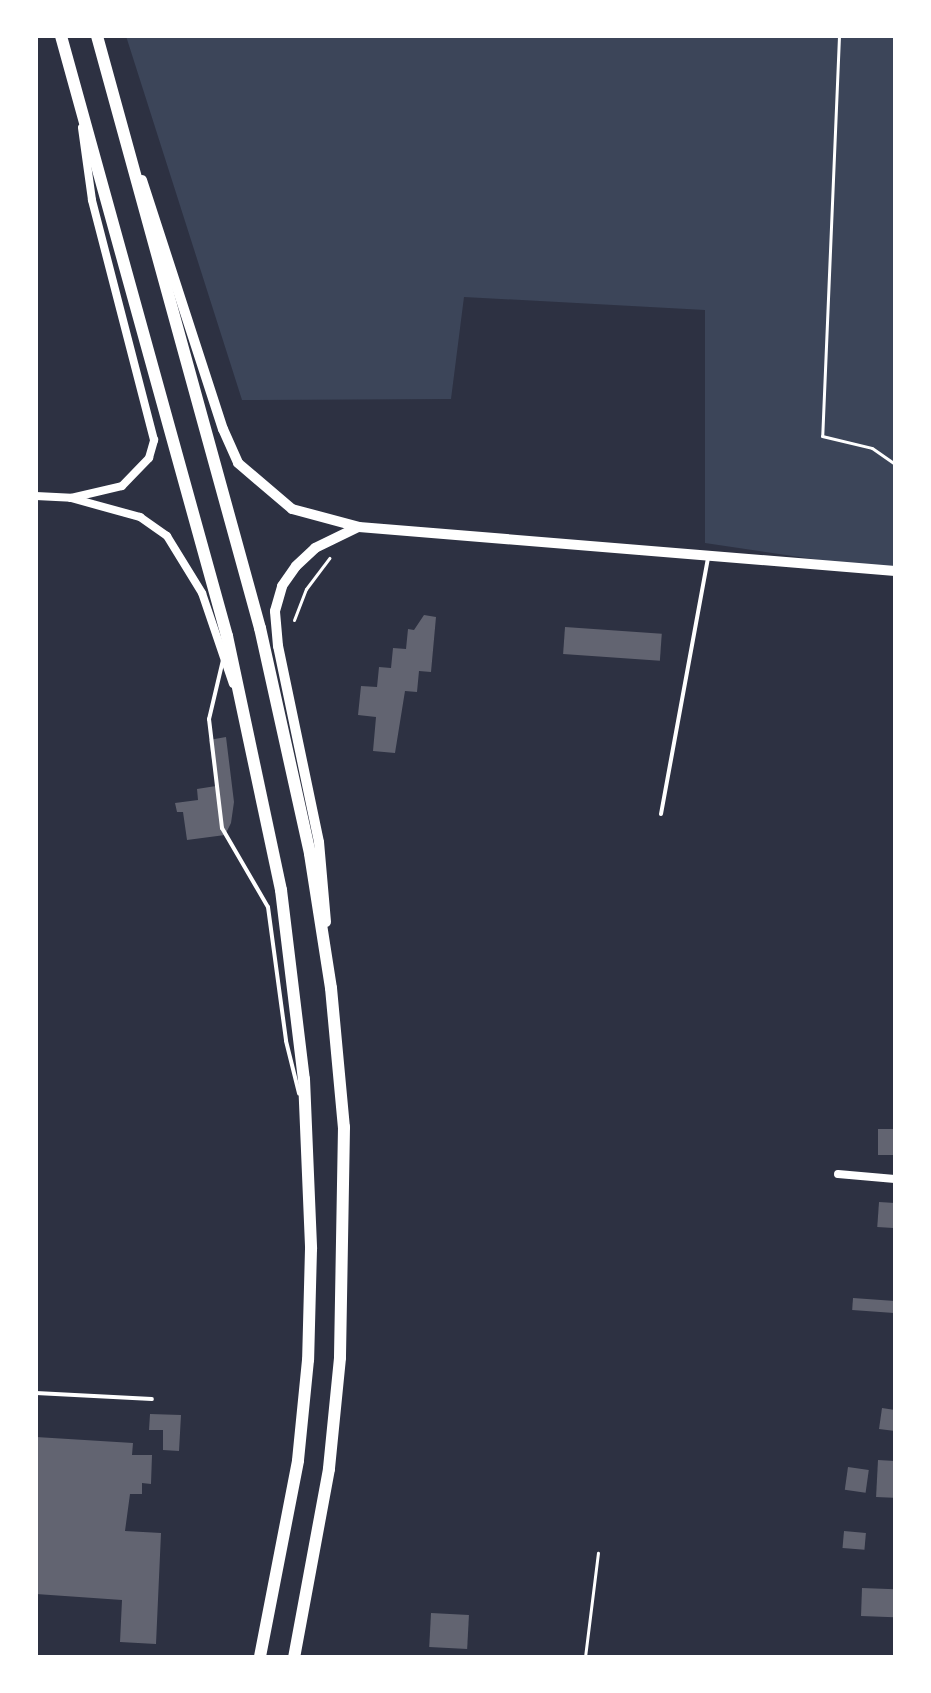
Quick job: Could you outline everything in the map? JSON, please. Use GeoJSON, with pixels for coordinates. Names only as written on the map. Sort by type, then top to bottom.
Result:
{"type":"FeatureCollection","features":[{"type":"Feature","properties":{"kind":"highway"},"geometry":{"type":"LineString","coordinates":[[61,36],[215,590],[281,890],[308,1128],[308,1360],[298,1461],[260,1657]]}},
{"type":"Feature","properties":{"kind":"highway"},"geometry":{"type":"LineString","coordinates":[[97,36],[260,628],[310,854],[331,988],[344,1127],[340,1358],[329,1469],[294,1657]]}},
{"type":"Feature","properties":{"kind":"street"},"geometry":{"type":"LineString","coordinates":[[109,79],[223,429],[238,463],[292,509],[359,527],[895,571]]}},
{"type":"Feature","properties":{"kind":"street"},"geometry":{"type":"LineString","coordinates":[[71,498],[122,486],[149,458],[154,440],[153,420],[92,200],[76,88]]}},
{"type":"Feature","properties":{"kind":"street"},"geometry":{"type":"LineString","coordinates":[[36,496],[71,498],[140,517],[167,536],[202,593],[223,661],[242,705]]}},
{"type":"Feature","properties":{"kind":"street"},"geometry":{"type":"LineString","coordinates":[[331,988],[319,842],[278,646],[275,611],[282,586],[296,566],[315,548],[359,527]]}},
{"type":"Feature","properties":{"kind":"street"},"geometry":{"type":"LineString","coordinates":[[838,1174],[895,1179]]}},
{"type":"Feature","properties":{"kind":"lane"},"geometry":{"type":"LineString","coordinates":[[661,814],[708,555]]}},
{"type":"Feature","properties":{"kind":"lane"},"geometry":{"type":"LineString","coordinates":[[215,590],[223,661],[209,719],[222,828],[268,907],[286,1041],[308,1128]]}},
{"type":"Feature","properties":{"kind":"lane"},"geometry":{"type":"LineString","coordinates":[[36,1393],[152,1399]]}},
{"type":"Feature","properties":{"kind":"path"},"geometry":{"type":"LineString","coordinates":[[839,36],[822,436],[872,448],[895,464]]}},
{"type":"Feature","properties":{"kind":"path"},"geometry":{"type":"LineString","coordinates":[[294,620],[306,589],[332,555]]}},
{"type":"Feature","properties":{"kind":"path"},"geometry":{"type":"LineString","coordinates":[[585,1657],[598,1553]]}},
{"type":"Feature","properties":{"kind":"shaded area"},"geometry":{"type":"Polygon","coordinates":[[[126,36],[895,36],[895,571],[705,543],[705,310],[464,297],[451,399],[242,400],[126,36]]]}},
{"type":"Feature","properties":{"kind":"building"},"geometry":{"type":"Polygon","coordinates":[[[424,615],[436,617],[431,672],[419,671],[417,692],[405,691],[395,753],[373,751],[376,717],[358,715],[361,686],[377,687],[379,667],[391,668],[393,648],[406,649],[408,629],[414,630],[424,615]]]}},
{"type":"Feature","properties":{"kind":"building"},"geometry":{"type":"Polygon","coordinates":[[[565,627],[662,634],[660,661],[563,654],[565,627]]]}},
{"type":"Feature","properties":{"kind":"building"},"geometry":{"type":"Polygon","coordinates":[[[226,737],[234,802],[231,823],[225,835],[187,840],[183,812],[177,812],[175,803],[198,800],[197,789],[216,786],[209,740],[226,737]]]}},
{"type":"Feature","properties":{"kind":"building"},"geometry":{"type":"Polygon","coordinates":[[[878,1129],[895,1129],[895,1155],[878,1155],[878,1129]]]}},
{"type":"Feature","properties":{"kind":"building"},"geometry":{"type":"Polygon","coordinates":[[[879,1202],[895,1203],[893,1228],[877,1227],[879,1202]]]}},
{"type":"Feature","properties":{"kind":"building"},"geometry":{"type":"Polygon","coordinates":[[[853,1298],[895,1301],[894,1313],[852,1310],[853,1298]]]}},
{"type":"Feature","properties":{"kind":"building"},"geometry":{"type":"Polygon","coordinates":[[[882,1408],[895,1410],[895,1431],[879,1429],[882,1408]]]}},
{"type":"Feature","properties":{"kind":"building"},"geometry":{"type":"Polygon","coordinates":[[[150,1414],[181,1415],[179,1451],[163,1450],[163,1430],[149,1430],[150,1414]]]}},
{"type":"Feature","properties":{"kind":"building"},"geometry":{"type":"Polygon","coordinates":[[[36,1437],[133,1443],[132,1455],[152,1455],[151,1484],[142,1483],[142,1494],[130,1494],[125,1531],[161,1533],[156,1644],[120,1642],[122,1600],[36,1594],[36,1437]]]}},
{"type":"Feature","properties":{"kind":"building"},"geometry":{"type":"Polygon","coordinates":[[[878,1460],[895,1461],[893,1498],[876,1497],[878,1460]]]}},
{"type":"Feature","properties":{"kind":"building"},"geometry":{"type":"Polygon","coordinates":[[[848,1467],[869,1470],[866,1493],[845,1490],[848,1467]]]}},
{"type":"Feature","properties":{"kind":"building"},"geometry":{"type":"Polygon","coordinates":[[[844,1531],[866,1533],[864,1550],[843,1548],[844,1531]]]}},
{"type":"Feature","properties":{"kind":"building"},"geometry":{"type":"Polygon","coordinates":[[[862,1588],[895,1589],[894,1617],[861,1616],[862,1588]]]}},
{"type":"Feature","properties":{"kind":"building"},"geometry":{"type":"Polygon","coordinates":[[[431,1613],[469,1615],[467,1649],[429,1647],[431,1613]]]}}]}
